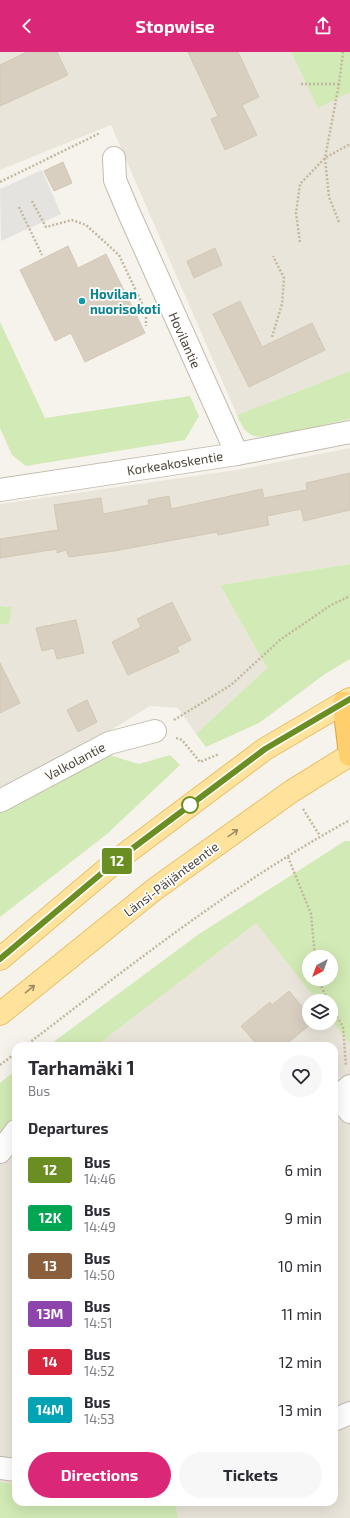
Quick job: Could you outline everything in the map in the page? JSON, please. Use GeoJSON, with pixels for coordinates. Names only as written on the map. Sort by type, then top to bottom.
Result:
{"type":"FeatureCollection","features":[{"type":"Feature","properties":{"kind":"highway"},"geometry":{"type":"LineString","coordinates":[[348,703],[350,755]]}},
{"type":"Feature","properties":{"kind":"main road"},"geometry":{"type":"LineString","coordinates":[[0,959],[121,857],[265,749],[348,703]]}},
{"type":"Feature","properties":{"kind":"main road","name":"Länsi-Päijänteentie"},"geometry":{"type":"LineString","coordinates":[[0,1014],[155,889],[292,791],[350,755]]}},
{"type":"Feature","properties":{"kind":"street","name":"Hovilantie"},"geometry":{"type":"LineString","coordinates":[[114,158],[115,180],[237,454]]}},
{"type":"Feature","properties":{"kind":"street","name":"Korkeakoskentie"},"geometry":{"type":"LineString","coordinates":[[0,490],[237,454],[350,432]]}},
{"type":"Feature","properties":{"kind":"street","name":"Valkolantie"},"geometry":{"type":"LineString","coordinates":[[0,801],[109,743],[155,731]]}},
{"type":"Feature","properties":{"kind":"street"},"geometry":{"type":"LineString","coordinates":[[0,1152],[12,1136]]}},
{"type":"Feature","properties":{"kind":"street"},"geometry":{"type":"LineString","coordinates":[[338,1418],[350,1413]]}},
{"type":"Feature","properties":{"kind":"street"},"geometry":{"type":"LineString","coordinates":[[0,1468],[12,1470]]}},
{"type":"Feature","properties":{"kind":"path"},"geometry":{"type":"LineString","coordinates":[[339,222],[329,197],[325,158],[339,84],[343,52]]}},
{"type":"Feature","properties":{"kind":"path"},"geometry":{"type":"LineString","coordinates":[[302,84],[339,84]]}},
{"type":"Feature","properties":{"kind":"path"},"geometry":{"type":"LineString","coordinates":[[0,182],[100,133]]}},
{"type":"Feature","properties":{"kind":"path"},"geometry":{"type":"LineString","coordinates":[[300,242],[296,213],[300,184],[325,158],[350,144]]}},
{"type":"Feature","properties":{"kind":"path"},"geometry":{"type":"LineString","coordinates":[[32,201],[46,227],[72,220],[86,224],[119,255],[146,312],[146,326]]}},
{"type":"Feature","properties":{"kind":"path"},"geometry":{"type":"LineString","coordinates":[[18,207],[42,255]]}},
{"type":"Feature","properties":{"kind":"path"},"geometry":{"type":"LineString","coordinates":[[272,337],[282,304],[284,278],[273,256]]}},
{"type":"Feature","properties":{"kind":"path"},"geometry":{"type":"LineString","coordinates":[[155,731],[231,685],[280,640],[331,606],[350,596]]}},
{"type":"Feature","properties":{"kind":"path"},"geometry":{"type":"LineString","coordinates":[[30,1042],[190,920],[288,857],[350,820]]}},
{"type":"Feature","properties":{"kind":"path"},"geometry":{"type":"LineString","coordinates":[[288,857],[311,914],[315,950]]}},
{"type":"Feature","properties":{"kind":"path"},"geometry":{"type":"LineString","coordinates":[[338,1018],[343,1027],[344,1097]]}},
{"type":"Feature","properties":{"kind":"path"},"geometry":{"type":"LineString","coordinates":[[0,1065],[12,1056]]}},
{"type":"Feature","properties":{"kind":"shaded area"},"geometry":{"type":"Polygon","coordinates":[[[0,52],[291,52],[318,107],[350,92],[350,371],[237,415],[111,125],[0,170],[0,52]]]}},
{"type":"Feature","properties":{"kind":"shaded area"},"geometry":{"type":"Polygon","coordinates":[[[42,170],[61,214],[1,241],[0,189],[42,170]]]}},
{"type":"Feature","properties":{"kind":"shaded area"},"geometry":{"type":"Polygon","coordinates":[[[350,448],[350,564],[220,585],[267,668],[196,734],[178,708],[150,706],[0,798],[0,624],[9,624],[12,607],[0,606],[0,504],[243,469],[350,448]]]}},
{"type":"Feature","properties":{"kind":"shaded area"},"geometry":{"type":"Polygon","coordinates":[[[256,922],[302,982],[302,986],[305,986],[312,994],[302,994],[302,1030],[338,1029],[350,1044],[350,1518],[178,1518],[176,1506],[338,1506],[338,1042],[101,1042],[256,922]]]}},
{"type":"Feature","properties":{"kind":"shaded area"},"geometry":{"type":"Polygon","coordinates":[[[12,1120],[12,1484],[0,1482],[0,1136],[12,1120]]]}},
{"type":"Feature","properties":{"kind":"green space"},"geometry":{"type":"Polygon","coordinates":[[[291,52],[350,52],[350,92],[318,108],[291,52]]]}},
{"type":"Feature","properties":{"kind":"green space"},"geometry":{"type":"Polygon","coordinates":[[[0,322],[45,418],[190,396],[199,416],[185,440],[26,466],[12,455],[0,428],[0,322]]]}},
{"type":"Feature","properties":{"kind":"green space"},"geometry":{"type":"Polygon","coordinates":[[[350,371],[350,419],[273,436],[262,437],[254,436],[248,433],[238,418],[237,415],[350,371]]]}},
{"type":"Feature","properties":{"kind":"green space"},"geometry":{"type":"Polygon","coordinates":[[[350,564],[350,659],[325,674],[259,723],[206,747],[196,734],[267,668],[220,585],[350,564]]]}},
{"type":"Feature","properties":{"kind":"green space"},"geometry":{"type":"Polygon","coordinates":[[[0,606],[12,607],[9,624],[0,624],[0,606]]]}},
{"type":"Feature","properties":{"kind":"green space"},"geometry":{"type":"Polygon","coordinates":[[[109,755],[139,764],[170,755],[180,765],[107,834],[0,917],[0,809],[109,755]]]}},
{"type":"Feature","properties":{"kind":"green space"},"geometry":{"type":"Polygon","coordinates":[[[345,841],[350,841],[350,1044],[338,1029],[338,994],[312,994],[305,986],[338,986],[338,950],[302,950],[302,982],[256,923],[101,1042],[53,1042],[199,934],[345,841]]]}},
{"type":"Feature","properties":{"kind":"green space"},"geometry":{"type":"Polygon","coordinates":[[[12,1073],[12,1120],[0,1136],[0,1083],[12,1073]]]}},
{"type":"Feature","properties":{"kind":"green space"},"geometry":{"type":"Polygon","coordinates":[[[0,1482],[12,1484],[12,1506],[176,1506],[178,1518],[0,1518],[0,1482]]]}},
{"type":"Feature","properties":{"kind":"building"},"geometry":{"type":"Polygon","coordinates":[[[27,52],[57,52],[68,75],[0,106],[0,65],[27,52]]]}},
{"type":"Feature","properties":{"kind":"building"},"geometry":{"type":"Polygon","coordinates":[[[188,52],[238,52],[259,97],[242,105],[257,135],[225,150],[211,119],[218,116],[188,52]]]}},
{"type":"Feature","properties":{"kind":"building"},"geometry":{"type":"Polygon","coordinates":[[[63,162],[72,183],[54,191],[44,171],[63,162]]]}},
{"type":"Feature","properties":{"kind":"building","name":"Hovilan nuorisokoti"},"geometry":{"type":"Polygon","coordinates":[[[68,246],[78,268],[106,254],[145,333],[85,362],[71,333],[55,341],[20,270],[68,246]]]}},
{"type":"Feature","properties":{"kind":"building"},"geometry":{"type":"Polygon","coordinates":[[[215,248],[222,265],[194,278],[187,261],[215,248]]]}},
{"type":"Feature","properties":{"kind":"building"},"geometry":{"type":"Polygon","coordinates":[[[240,301],[262,347],[312,323],[325,350],[249,387],[213,314],[240,301]]]}},
{"type":"Feature","properties":{"kind":"building"},"geometry":{"type":"Polygon","coordinates":[[[350,473],[350,510],[304,521],[301,509],[267,516],[269,525],[218,535],[217,532],[114,551],[69,557],[66,550],[57,553],[57,549],[0,558],[0,539],[58,530],[54,505],[101,498],[103,514],[149,505],[148,500],[169,496],[171,509],[262,489],[264,498],[307,490],[306,483],[350,473]]]}},
{"type":"Feature","properties":{"kind":"building"},"geometry":{"type":"Polygon","coordinates":[[[172,602],[191,640],[177,647],[179,652],[128,675],[112,642],[141,627],[137,619],[172,602]]]}},
{"type":"Feature","properties":{"kind":"building"},"geometry":{"type":"Polygon","coordinates":[[[76,620],[84,653],[57,659],[54,648],[42,651],[36,628],[76,620]]]}},
{"type":"Feature","properties":{"kind":"building"},"geometry":{"type":"Polygon","coordinates":[[[0,663],[20,703],[0,713],[0,663]]]}},
{"type":"Feature","properties":{"kind":"building"},"geometry":{"type":"Polygon","coordinates":[[[87,700],[97,722],[78,732],[67,710],[87,700]]]}},
{"type":"Feature","properties":{"kind":"building"},"geometry":{"type":"Polygon","coordinates":[[[289,991],[302,1007],[302,1030],[303,1030],[289,1042],[255,1042],[241,1026],[270,1002],[272,1005],[289,991]]]}},
{"type":"Feature","properties":{"kind":"bus line","name":"12"},"geometry":{"type":"LineString","coordinates":[[0,959],[121,857],[265,749],[350,699]]}},
{"type":"Feature","properties":{"kind":"place","name":"Hovilan nuorisokoti"},"geometry":{"type":"Point","coordinates":[82,301]}}]}
